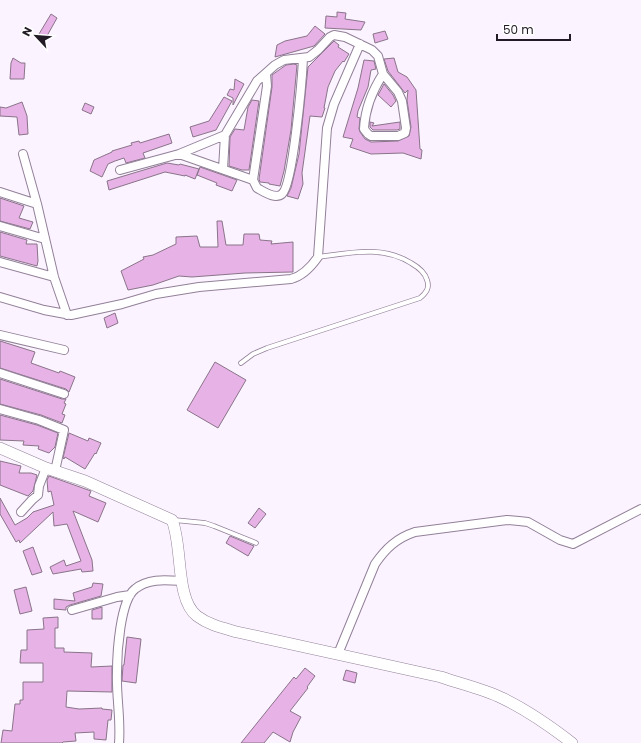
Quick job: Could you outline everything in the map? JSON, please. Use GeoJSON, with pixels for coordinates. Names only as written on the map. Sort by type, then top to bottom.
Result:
{"type":"FeatureCollection","features":[{"type":"Feature","properties":{"kind":"street"},"geometry":{"type":"LineString","coordinates":[[223,169],[225,135],[258,81],[279,62],[284,60],[303,59],[313,55],[334,34],[372,50],[378,56],[383,74],[398,92],[402,101],[406,128],[405,133],[398,136],[371,136],[364,129],[368,104],[372,93],[383,74]]}},
{"type":"Feature","properties":{"kind":"street"},"geometry":{"type":"LineString","coordinates":[[0,298],[67,315],[83,314],[156,294],[199,287],[291,280],[308,270],[318,257],[327,128],[334,104],[360,44]]}},
{"type":"Feature","properties":{"kind":"street"},"geometry":{"type":"LineString","coordinates":[[266,74],[267,86],[254,180],[257,188],[278,197],[285,190],[288,178],[300,107],[303,59]]}},
{"type":"Feature","properties":{"kind":"street"},"geometry":{"type":"LineString","coordinates":[[120,170],[179,154],[225,135]]}},
{"type":"Feature","properties":{"kind":"street"},"geometry":{"type":"LineString","coordinates":[[23,154],[37,204],[54,277],[67,315]]}},
{"type":"Feature","properties":{"kind":"street"},"geometry":{"type":"LineString","coordinates":[[179,154],[254,180]]}},
{"type":"Feature","properties":{"kind":"street"},"geometry":{"type":"LineString","coordinates":[[0,192],[37,204]]}},
{"type":"Feature","properties":{"kind":"street"},"geometry":{"type":"LineString","coordinates":[[0,226],[45,239]]}},
{"type":"Feature","properties":{"kind":"street"},"geometry":{"type":"LineString","coordinates":[[0,262],[54,277]]}},
{"type":"Feature","properties":{"kind":"street"},"geometry":{"type":"LineString","coordinates":[[0,335],[64,350]]}},
{"type":"Feature","properties":{"kind":"street"},"geometry":{"type":"LineString","coordinates":[[0,373],[64,394]]}},
{"type":"Feature","properties":{"kind":"street"},"geometry":{"type":"LineString","coordinates":[[0,409],[45,422],[64,430],[50,470],[39,486],[38,495],[21,512]]}},
{"type":"Feature","properties":{"kind":"street"},"geometry":{"type":"LineString","coordinates":[[0,448],[50,470],[85,481],[172,520],[176,535],[182,581],[186,598],[190,609],[197,616],[207,622],[237,632],[441,677],[501,697],[530,713],[572,743]]}},
{"type":"Feature","properties":{"kind":"street"},"geometry":{"type":"LineString","coordinates":[[338,654],[375,564],[382,553],[406,535],[415,532],[507,520],[528,522],[560,540],[573,544],[641,509]]}},
{"type":"Feature","properties":{"kind":"street"},"geometry":{"type":"LineString","coordinates":[[119,743],[117,673],[118,650],[122,621],[130,595],[134,590],[150,582],[162,580],[182,581]]}},
{"type":"Feature","properties":{"kind":"street"},"geometry":{"type":"LineString","coordinates":[[72,610],[117,597],[130,595]]}},
{"type":"Feature","properties":{"kind":"lane"},"geometry":{"type":"LineString","coordinates":[[241,363],[253,354],[267,348],[420,298],[424,295],[428,288],[429,284],[427,277],[423,272],[410,262],[394,254],[369,251],[318,257]]}},
{"type":"Feature","properties":{"kind":"lane"},"geometry":{"type":"LineString","coordinates":[[172,520],[205,523],[256,543]]}},
{"type":"Feature","properties":{"kind":"building"},"geometry":{"type":"Polygon","coordinates":[[[337,12],[346,13],[345,19],[365,22],[361,30],[325,28],[326,16],[337,17],[337,12]]]}},
{"type":"Feature","properties":{"kind":"building"},"geometry":{"type":"Polygon","coordinates":[[[51,14],[57,18],[43,43],[36,39],[51,14]]]}},
{"type":"Feature","properties":{"kind":"building"},"geometry":{"type":"Polygon","coordinates":[[[315,26],[325,34],[314,46],[275,57],[277,45],[285,41],[307,36],[315,26]]]}},
{"type":"Feature","properties":{"kind":"building"},"geometry":{"type":"Polygon","coordinates":[[[385,31],[388,39],[375,43],[373,34],[385,31]]]}},
{"type":"Feature","properties":{"kind":"building"},"geometry":{"type":"Polygon","coordinates":[[[334,41],[339,45],[338,47],[349,54],[344,62],[343,61],[335,71],[328,87],[322,117],[310,116],[302,173],[303,184],[298,199],[287,196],[291,188],[299,154],[308,67],[334,41]]]}},
{"type":"Feature","properties":{"kind":"building"},"geometry":{"type":"Polygon","coordinates":[[[13,58],[21,63],[25,63],[24,79],[10,79],[11,63],[13,58]]]}},
{"type":"Feature","properties":{"kind":"building"},"geometry":{"type":"Polygon","coordinates":[[[394,58],[398,72],[407,77],[416,90],[420,149],[422,150],[421,159],[403,153],[371,154],[350,147],[353,139],[343,137],[358,88],[364,60],[374,61],[376,69],[371,70],[368,87],[358,111],[357,117],[360,118],[360,132],[365,139],[371,142],[398,141],[409,136],[411,127],[407,100],[408,90],[405,93],[388,71],[384,59],[394,58]]]}},
{"type":"Feature","properties":{"kind":"building"},"geometry":{"type":"Polygon","coordinates":[[[286,65],[297,65],[291,130],[280,186],[260,182],[259,179],[272,87],[272,75],[286,65]]]}},
{"type":"Feature","properties":{"kind":"building"},"geometry":{"type":"Polygon","coordinates":[[[235,79],[244,84],[233,105],[233,98],[227,95],[230,89],[234,90],[235,79]]]}},
{"type":"Feature","properties":{"kind":"building"},"geometry":{"type":"Polygon","coordinates":[[[384,84],[396,101],[391,107],[378,95],[384,84]]]}},
{"type":"Feature","properties":{"kind":"building"},"geometry":{"type":"Polygon","coordinates":[[[224,97],[232,101],[216,130],[193,137],[190,127],[209,121],[224,97]]]}},
{"type":"Feature","properties":{"kind":"building"},"geometry":{"type":"Polygon","coordinates":[[[252,100],[259,101],[249,170],[242,170],[229,166],[230,137],[235,129],[244,130],[248,107],[252,100]]]}},
{"type":"Feature","properties":{"kind":"building"},"geometry":{"type":"Polygon","coordinates":[[[22,102],[27,116],[28,134],[19,135],[17,117],[0,116],[0,107],[6,108],[22,102]]]}},
{"type":"Feature","properties":{"kind":"building"},"geometry":{"type":"Polygon","coordinates":[[[85,103],[94,107],[91,114],[82,110],[85,103]]]}},
{"type":"Feature","properties":{"kind":"building"},"geometry":{"type":"Polygon","coordinates":[[[370,122],[374,123],[372,126],[400,122],[400,129],[373,130],[370,127],[370,122]]]}},
{"type":"Feature","properties":{"kind":"building"},"geometry":{"type":"Polygon","coordinates":[[[169,134],[172,143],[143,153],[145,158],[126,163],[124,158],[108,164],[102,177],[90,171],[94,160],[112,151],[132,145],[131,143],[139,141],[140,143],[169,134]]]}},
{"type":"Feature","properties":{"kind":"building"},"geometry":{"type":"Polygon","coordinates":[[[167,163],[180,164],[199,169],[195,179],[185,175],[165,172],[109,190],[107,181],[167,163]]]}},
{"type":"Feature","properties":{"kind":"building"},"geometry":{"type":"Polygon","coordinates":[[[200,167],[237,180],[232,191],[197,175],[200,167]]]}},
{"type":"Feature","properties":{"kind":"building"},"geometry":{"type":"Polygon","coordinates":[[[0,198],[24,206],[19,218],[33,222],[30,229],[0,221],[0,198]]]}},
{"type":"Feature","properties":{"kind":"building"},"geometry":{"type":"Polygon","coordinates":[[[217,221],[222,221],[226,245],[243,245],[244,234],[259,234],[260,240],[272,241],[271,244],[293,242],[293,272],[245,273],[192,277],[179,276],[153,285],[128,290],[121,271],[144,259],[143,257],[153,255],[176,244],[176,237],[197,236],[200,247],[218,247],[217,221]]]}},
{"type":"Feature","properties":{"kind":"building"},"geometry":{"type":"Polygon","coordinates":[[[0,232],[27,240],[26,244],[37,244],[37,266],[0,256],[0,232]]]}},
{"type":"Feature","properties":{"kind":"building"},"geometry":{"type":"Polygon","coordinates":[[[115,313],[118,323],[107,328],[104,318],[115,313]]]}},
{"type":"Feature","properties":{"kind":"building"},"geometry":{"type":"Polygon","coordinates":[[[0,341],[35,352],[31,363],[75,377],[69,392],[66,389],[0,368],[0,341]]]}},
{"type":"Feature","properties":{"kind":"building"},"geometry":{"type":"Polygon","coordinates":[[[215,362],[246,380],[218,428],[187,410],[215,362]]]}},
{"type":"Feature","properties":{"kind":"building"},"geometry":{"type":"Polygon","coordinates":[[[0,379],[66,399],[64,403],[66,404],[62,414],[65,415],[62,423],[41,415],[0,404],[0,379]]]}},
{"type":"Feature","properties":{"kind":"building"},"geometry":{"type":"Polygon","coordinates":[[[0,415],[37,425],[58,433],[55,447],[49,453],[38,449],[39,446],[23,445],[24,441],[0,440],[0,415]]]}},
{"type":"Feature","properties":{"kind":"building"},"geometry":{"type":"Polygon","coordinates":[[[69,433],[88,441],[89,438],[101,443],[96,454],[95,453],[85,469],[65,457],[64,459],[63,458],[69,433]]]}},
{"type":"Feature","properties":{"kind":"building"},"geometry":{"type":"Polygon","coordinates":[[[0,461],[21,466],[19,473],[31,473],[37,475],[33,491],[28,496],[0,485],[0,461]]]}},
{"type":"Feature","properties":{"kind":"building"},"geometry":{"type":"Polygon","coordinates":[[[49,476],[91,491],[89,496],[106,503],[98,522],[73,511],[92,560],[93,571],[82,572],[81,569],[53,574],[50,567],[64,560],[66,566],[81,561],[67,524],[54,526],[53,512],[20,543],[19,540],[16,542],[0,514],[0,498],[15,525],[27,518],[33,512],[54,505],[51,491],[48,492],[47,480],[49,476]]]}},
{"type":"Feature","properties":{"kind":"building"},"geometry":{"type":"Polygon","coordinates":[[[259,508],[266,514],[255,528],[248,523],[259,508]]]}},
{"type":"Feature","properties":{"kind":"building"},"geometry":{"type":"Polygon","coordinates":[[[230,536],[254,546],[248,556],[226,543],[230,536]]]}},
{"type":"Feature","properties":{"kind":"building"},"geometry":{"type":"Polygon","coordinates":[[[33,547],[42,572],[32,575],[23,551],[33,547]]]}},
{"type":"Feature","properties":{"kind":"building"},"geometry":{"type":"Polygon","coordinates":[[[93,583],[103,584],[101,596],[70,605],[66,607],[66,610],[54,609],[54,599],[75,601],[73,593],[92,587],[93,583]]]}},
{"type":"Feature","properties":{"kind":"building"},"geometry":{"type":"Polygon","coordinates":[[[26,587],[32,611],[20,614],[14,590],[26,587]]]}},
{"type":"Feature","properties":{"kind":"building"},"geometry":{"type":"Polygon","coordinates":[[[102,607],[102,619],[92,619],[92,610],[102,607]]]}},
{"type":"Feature","properties":{"kind":"building"},"geometry":{"type":"Polygon","coordinates":[[[58,617],[58,628],[55,628],[55,648],[64,648],[64,652],[92,653],[91,667],[112,666],[112,692],[67,691],[66,707],[79,709],[102,708],[112,710],[111,720],[108,720],[106,740],[94,739],[94,732],[75,733],[76,741],[62,743],[1,743],[3,730],[12,731],[15,704],[20,704],[20,700],[23,700],[23,682],[43,682],[43,663],[20,663],[21,650],[27,650],[27,630],[44,629],[43,618],[58,617]]]}},
{"type":"Feature","properties":{"kind":"building"},"geometry":{"type":"Polygon","coordinates":[[[127,637],[141,639],[136,683],[122,681],[127,637]]]}},
{"type":"Feature","properties":{"kind":"building"},"geometry":{"type":"Polygon","coordinates":[[[305,668],[315,676],[307,687],[308,688],[290,711],[301,717],[293,732],[290,742],[273,732],[264,743],[241,743],[294,677],[296,679],[305,668]]]}},
{"type":"Feature","properties":{"kind":"building"},"geometry":{"type":"Polygon","coordinates":[[[346,670],[357,673],[355,683],[343,680],[346,670]]]}}]}
